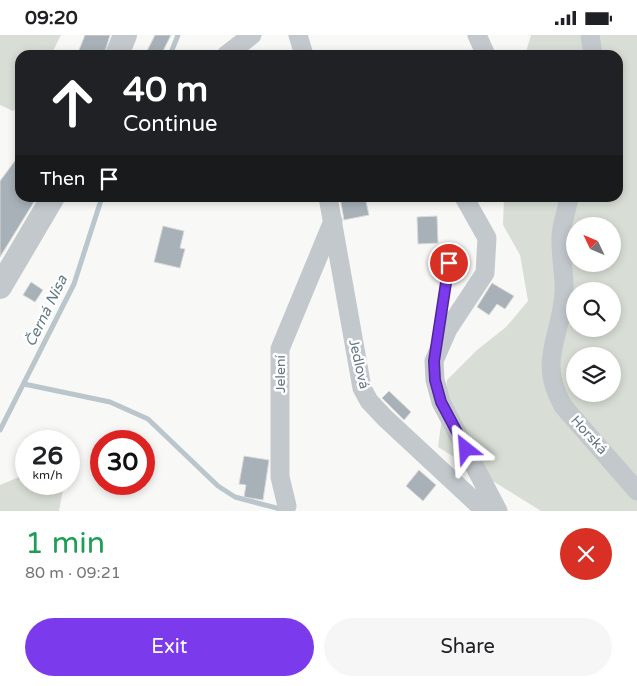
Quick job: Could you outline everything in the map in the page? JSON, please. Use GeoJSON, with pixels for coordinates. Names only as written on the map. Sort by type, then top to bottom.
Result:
{"type":"FeatureCollection","features":[{"type":"Feature","properties":{"kind":"street"},"geometry":{"type":"LineString","coordinates":[[119,50],[125,35]]}},
{"type":"Feature","properties":{"kind":"street"},"geometry":{"type":"LineString","coordinates":[[232,50],[252,35]]}},
{"type":"Feature","properties":{"kind":"street"},"geometry":{"type":"LineString","coordinates":[[298,35],[302,50]]}},
{"type":"Feature","properties":{"kind":"street"},"geometry":{"type":"LineString","coordinates":[[477,35],[484,50]]}},
{"type":"Feature","properties":{"kind":"street"},"geometry":{"type":"LineString","coordinates":[[590,35],[592,50]]}},
{"type":"Feature","properties":{"kind":"street"},"geometry":{"type":"LineString","coordinates":[[0,287],[50,202]]}},
{"type":"Feature","properties":{"kind":"street","name":"Jedlová"},"geometry":{"type":"LineString","coordinates":[[329,202],[362,388],[369,401],[385,418],[485,511]]}},
{"type":"Feature","properties":{"kind":"street"},"geometry":{"type":"LineString","coordinates":[[467,202],[487,238],[485,273],[452,323],[434,361],[435,380],[441,402],[498,511]]}},
{"type":"Feature","properties":{"kind":"street","name":"Horská"},"geometry":{"type":"LineString","coordinates":[[568,202],[561,235],[564,294],[551,357],[551,378],[555,393],[563,405],[637,491]]}},
{"type":"Feature","properties":{"kind":"street","name":"Jelení"},"geometry":{"type":"LineString","coordinates":[[288,506],[280,477],[280,349],[333,221]]}},
{"type":"Feature","properties":{"kind":"lane"},"geometry":{"type":"LineString","coordinates":[[434,361],[449,263]]}},
{"type":"Feature","properties":{"kind":"shaded area"},"geometry":{"type":"Polygon","coordinates":[[[0,35],[61,35],[54,50],[15,50],[15,109],[13,111],[0,105],[0,35]]]}},
{"type":"Feature","properties":{"kind":"shaded area"},"geometry":{"type":"Polygon","coordinates":[[[531,35],[637,35],[637,511],[541,511],[438,447],[447,380],[477,350],[506,327],[528,301],[520,255],[503,225],[504,202],[623,202],[623,50],[526,50],[531,35]]]}},
{"type":"Feature","properties":{"kind":"shaded area"},"geometry":{"type":"Polygon","coordinates":[[[15,479],[15,495],[62,495],[59,511],[0,511],[0,485],[15,479]]]}},
{"type":"Feature","properties":{"kind":"building"},"geometry":{"type":"Polygon","coordinates":[[[85,35],[110,35],[106,50],[79,50],[85,35]]]}},
{"type":"Feature","properties":{"kind":"building"},"geometry":{"type":"Polygon","coordinates":[[[155,35],[171,35],[164,50],[148,50],[155,35]]]}},
{"type":"Feature","properties":{"kind":"building"},"geometry":{"type":"Polygon","coordinates":[[[15,161],[15,202],[34,202],[0,257],[0,181],[15,161]]]}},
{"type":"Feature","properties":{"kind":"building"},"geometry":{"type":"Polygon","coordinates":[[[341,202],[366,202],[369,215],[344,220],[341,202]]]}},
{"type":"Feature","properties":{"kind":"building"},"geometry":{"type":"Polygon","coordinates":[[[437,216],[438,243],[418,244],[417,217],[437,216]]]}},
{"type":"Feature","properties":{"kind":"building"},"geometry":{"type":"Polygon","coordinates":[[[163,226],[184,231],[180,248],[185,249],[180,268],[154,262],[163,226]]]}},
{"type":"Feature","properties":{"kind":"building"},"geometry":{"type":"Polygon","coordinates":[[[31,282],[43,290],[35,302],[23,295],[31,282]]]}},
{"type":"Feature","properties":{"kind":"building"},"geometry":{"type":"Polygon","coordinates":[[[492,283],[514,296],[505,309],[497,304],[489,315],[477,307],[492,283]]]}},
{"type":"Feature","properties":{"kind":"building"},"geometry":{"type":"Polygon","coordinates":[[[389,391],[411,412],[404,420],[382,398],[389,391]]]}},
{"type":"Feature","properties":{"kind":"building"},"geometry":{"type":"Polygon","coordinates":[[[244,456],[269,460],[263,500],[244,497],[246,485],[239,484],[244,456]]]}},
{"type":"Feature","properties":{"kind":"building"},"geometry":{"type":"Polygon","coordinates":[[[419,470],[436,485],[423,501],[406,486],[419,470]]]}},
{"type":"Feature","properties":{"kind":"waterway","name":"Černá Nisa"},"geometry":{"type":"LineString","coordinates":[[172,50],[178,35]]}},
{"type":"Feature","properties":{"kind":"waterway","name":"Černá Nisa"},"geometry":{"type":"LineString","coordinates":[[0,430],[74,284],[100,202]]}},
{"type":"Feature","properties":{"kind":"waterway"},"geometry":{"type":"LineString","coordinates":[[24,384],[110,402],[148,419],[218,486],[235,497],[284,510]]}},
{"type":"Feature","properties":{"kind":"route"},"geometry":{"type":"LineString","coordinates":[[449,263],[434,361],[435,380],[441,402],[466,449]]}}]}
